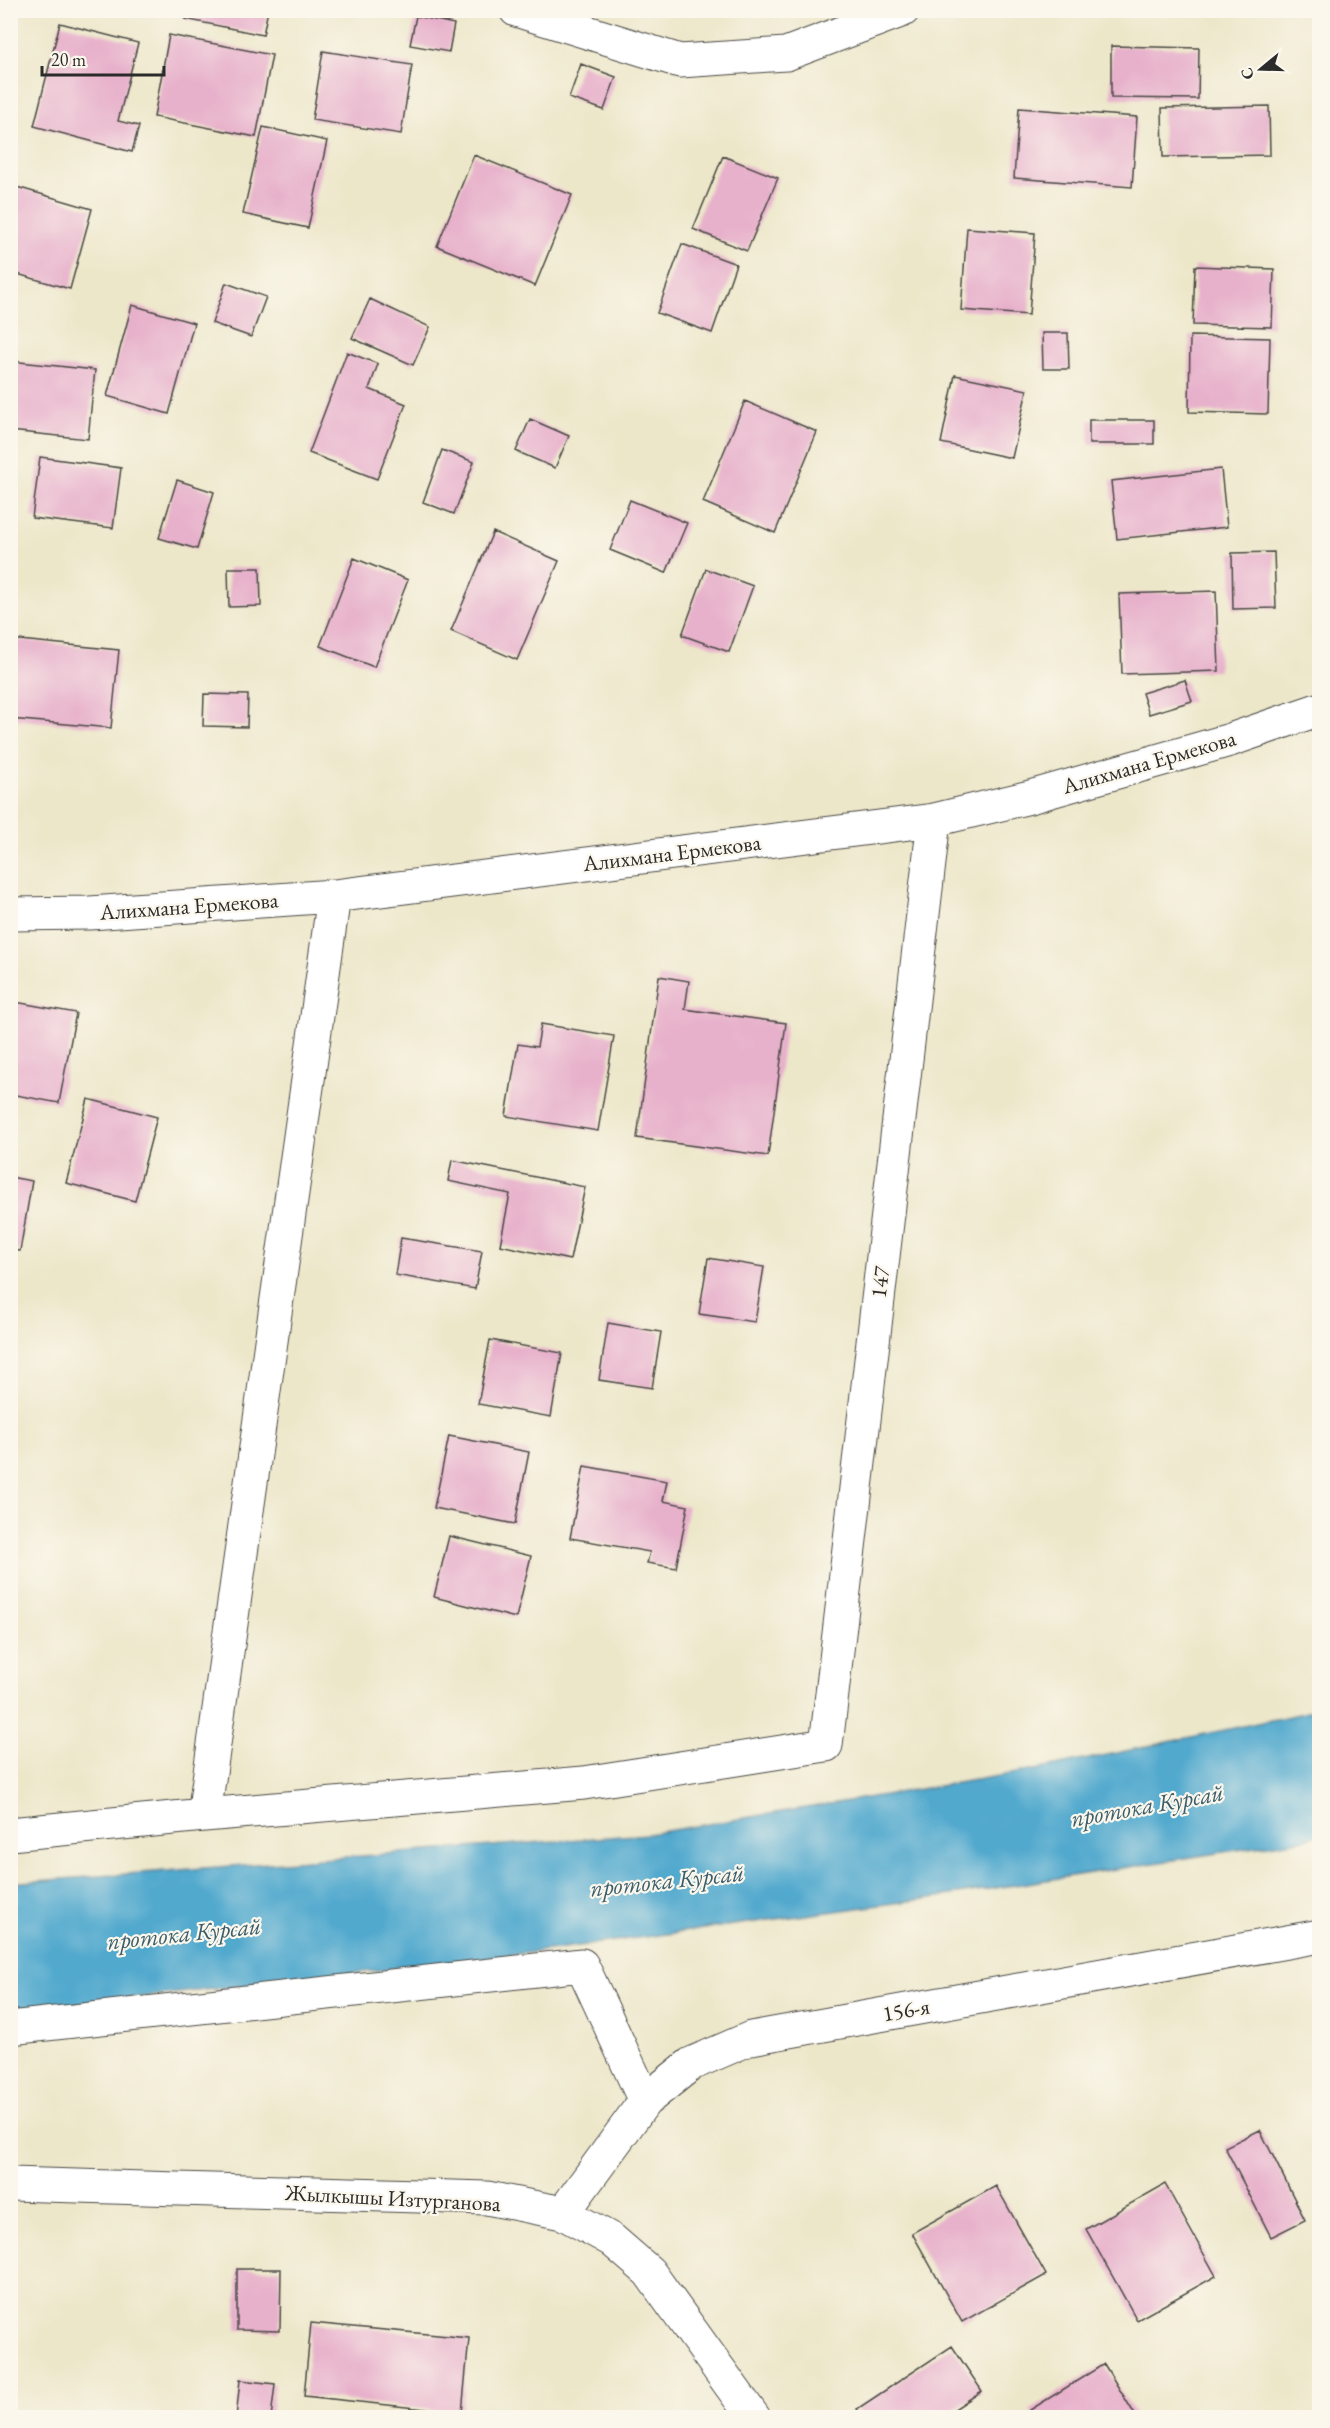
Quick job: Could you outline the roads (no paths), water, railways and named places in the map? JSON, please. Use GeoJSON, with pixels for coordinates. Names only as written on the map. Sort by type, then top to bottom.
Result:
{"type":"FeatureCollection","features":[{"type":"Feature","properties":{"kind":"street"},"geometry":{"type":"LineString","coordinates":[[516,10],[680,60],[786,54],[903,10]]}},
{"type":"Feature","properties":{"kind":"street","name":"Алихмана Ермекова"},"geometry":{"type":"LineString","coordinates":[[10,914],[90,913],[334,896],[934,820],[1030,797],[1230,740],[1320,709]]}},
{"type":"Feature","properties":{"kind":"street","name":"147"},"geometry":{"type":"LineString","coordinates":[[204,1815],[584,1783],[826,1745],[934,820]]}},
{"type":"Feature","properties":{"kind":"street"},"geometry":{"type":"LineString","coordinates":[[10,1834],[204,1815],[334,896]]}},
{"type":"Feature","properties":{"kind":"street","name":"156-я"},"geometry":{"type":"LineString","coordinates":[[563,2213],[645,2101],[691,2064],[751,2038],[1320,1936]]}},
{"type":"Feature","properties":{"kind":"street"},"geometry":{"type":"LineString","coordinates":[[10,2028],[582,1965],[645,2101]]}},
{"type":"Feature","properties":{"kind":"street","name":"Жылкышы Изтурганова"},"geometry":{"type":"LineString","coordinates":[[10,2184],[487,2198],[563,2213],[612,2240],[649,2272],[754,2418]]}},
{"type":"Feature","properties":{"kind":"water","name":"протока Курсай"},"geometry":{"type":"Polygon","coordinates":[[[1319,1707],[1319,1834],[1306,1839],[932,1898],[504,1956],[11,2012],[11,1883],[648,1834],[1041,1769],[1304,1713],[1319,1707]]]}}]}
